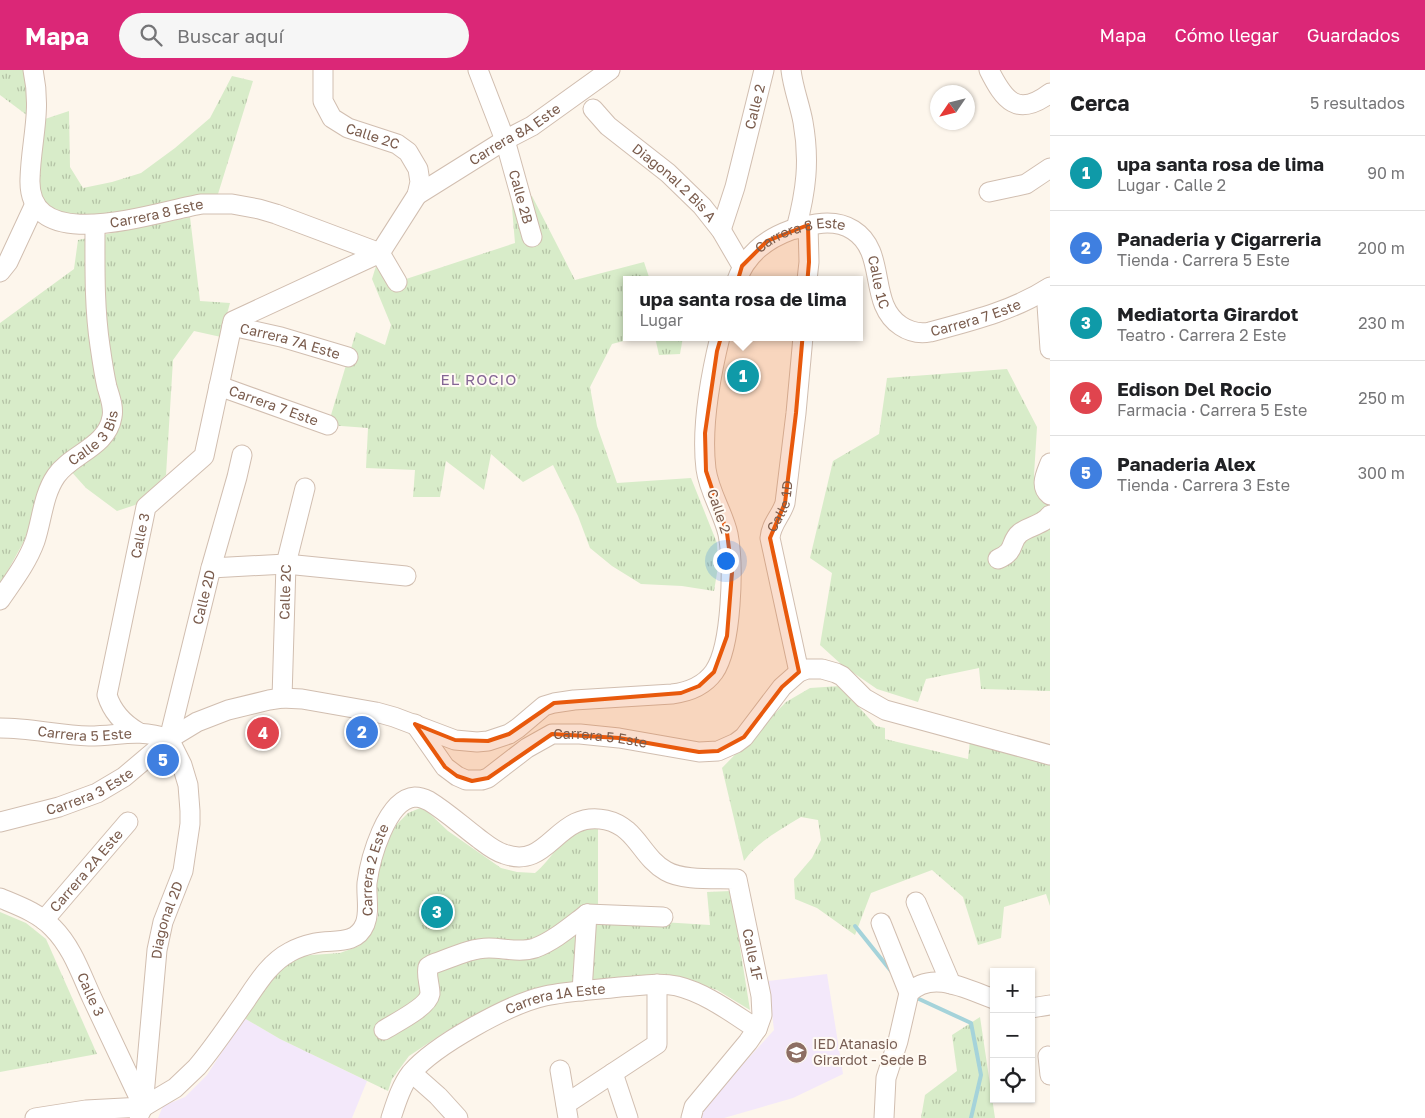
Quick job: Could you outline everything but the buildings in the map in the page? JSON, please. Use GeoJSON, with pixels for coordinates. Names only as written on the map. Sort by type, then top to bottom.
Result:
{"type":"FeatureCollection","features":[{"type":"Feature","properties":{"kind":"street"},"geometry":{"type":"LineString","coordinates":[[0,272],[8,262],[35,204],[30,190],[37,114],[36,85],[33,70]]}},
{"type":"Feature","properties":{"kind":"street","name":"Calle 2C"},"geometry":{"type":"LineString","coordinates":[[323,70],[322,94],[328,112],[342,126],[397,144],[408,152],[418,169],[420,182],[417,195],[380,253]]}},
{"type":"Feature","properties":{"kind":"street","name":"Calle 2B"},"geometry":{"type":"LineString","coordinates":[[478,70],[505,140],[532,238]]}},
{"type":"Feature","properties":{"kind":"street","name":"Carrera 8A Este"},"geometry":{"type":"LineString","coordinates":[[417,195],[505,140],[532,126],[610,70]]}},
{"type":"Feature","properties":{"kind":"street","name":"Calle 2"},"geometry":{"type":"LineString","coordinates":[[721,230],[735,188],[764,70]]}},
{"type":"Feature","properties":{"kind":"street"},"geometry":{"type":"LineString","coordinates":[[791,70],[803,122],[808,158],[802,227],[807,276]]}},
{"type":"Feature","properties":{"kind":"street"},"geometry":{"type":"LineString","coordinates":[[989,70],[1000,91],[1006,98],[1014,102],[1033,103],[1050,93]]}},
{"type":"Feature","properties":{"kind":"street","name":"Diagonal 2 Bis A"},"geometry":{"type":"LineString","coordinates":[[594,110],[608,126],[692,195],[721,230],[739,273]]}},
{"type":"Feature","properties":{"kind":"street"},"geometry":{"type":"LineString","coordinates":[[989,192],[1026,184],[1050,168]]}},
{"type":"Feature","properties":{"kind":"street","name":"Carrera 8 Este"},"geometry":{"type":"LineString","coordinates":[[35,204],[45,215],[58,222],[73,224],[95,224],[202,204],[247,206],[276,214],[380,253]]}},
{"type":"Feature","properties":{"kind":"street","name":"Carrera 8 Este"},"geometry":{"type":"LineString","coordinates":[[739,273],[758,249],[767,241],[802,227],[837,223],[848,226],[864,239]]}},
{"type":"Feature","properties":{"kind":"street","name":"Calle 3 Bis"},"geometry":{"type":"LineString","coordinates":[[0,600],[28,556],[39,529],[45,500],[51,483],[68,462],[103,436],[112,419],[112,406],[97,324],[95,224]]}},
{"type":"Feature","properties":{"kind":"street","name":"Calle 1C"},"geometry":{"type":"LineString","coordinates":[[864,239],[873,255],[885,307],[898,324]]}},
{"type":"Feature","properties":{"kind":"street"},"geometry":{"type":"LineString","coordinates":[[232,324],[380,253],[397,282]]}},
{"type":"Feature","properties":{"kind":"street"},"geometry":{"type":"LineString","coordinates":[[1048,288],[1050,349]]}},
{"type":"Feature","properties":{"kind":"street","name":"Carrera 7 Este"},"geometry":{"type":"LineString","coordinates":[[898,324],[917,332],[930,332],[999,313],[1018,305],[1048,288]]}},
{"type":"Feature","properties":{"kind":"street","name":"Carrera 7A Este"},"geometry":{"type":"LineString","coordinates":[[232,324],[348,357]]}},
{"type":"Feature","properties":{"kind":"street","name":"Calle 3"},"geometry":{"type":"LineString","coordinates":[[138,732],[127,725],[117,714],[112,708],[107,695],[146,507],[204,456],[232,324]]}},
{"type":"Feature","properties":{"kind":"street","name":"Calle 2"},"geometry":{"type":"LineString","coordinates":[[415,724],[455,740],[466,742],[488,741],[509,734],[544,706],[574,700],[681,693],[699,686],[714,672],[724,650],[732,572],[727,533],[706,471],[705,454],[707,414],[719,341]]}},
{"type":"Feature","properties":{"kind":"street","name":"Calle 1D"},"geometry":{"type":"LineString","coordinates":[[799,672],[770,538],[773,526],[786,503],[803,341]]}},
{"type":"Feature","properties":{"kind":"street","name":"Carrera 7 Este"},"geometry":{"type":"LineString","coordinates":[[219,386],[328,425]]}},
{"type":"Feature","properties":{"kind":"street","name":"Calle 2D"},"geometry":{"type":"LineString","coordinates":[[169,740],[211,568],[242,455]]}},
{"type":"Feature","properties":{"kind":"street"},"geometry":{"type":"LineString","coordinates":[[1050,463],[1044,481],[1046,492],[1050,495]]}},
{"type":"Feature","properties":{"kind":"street","name":"Calle 2C"},"geometry":{"type":"LineString","coordinates":[[282,698],[286,564],[305,488]]}},
{"type":"Feature","properties":{"kind":"street"},"geometry":{"type":"LineString","coordinates":[[998,559],[1010,553],[1020,534],[1040,524],[1050,515]]}},
{"type":"Feature","properties":{"kind":"street"},"geometry":{"type":"LineString","coordinates":[[211,568],[286,564],[406,576]]}},
{"type":"Feature","properties":{"kind":"street"},"geometry":{"type":"LineString","coordinates":[[799,672],[814,668],[829,670],[842,676],[864,698],[885,710],[1050,755]]}},
{"type":"Feature","properties":{"kind":"street","name":"Carrera 5 Este"},"geometry":{"type":"LineString","coordinates":[[415,724],[445,767],[457,776],[472,781],[488,778],[527,748],[552,734],[580,734],[619,738],[690,751],[709,752],[728,748],[744,737],[782,687],[799,672]]}},
{"type":"Feature","properties":{"kind":"street"},"geometry":{"type":"LineString","coordinates":[[169,740],[197,722],[212,716],[244,706],[282,698],[316,701],[376,712],[415,724]]}},
{"type":"Feature","properties":{"kind":"street","name":"Carrera 5 Este"},"geometry":{"type":"LineString","coordinates":[[0,728],[31,729],[50,733],[90,736],[138,732],[148,733],[169,740]]}},
{"type":"Feature","properties":{"kind":"street","name":"Carrera 3 Este"},"geometry":{"type":"LineString","coordinates":[[0,822],[59,807],[104,789],[124,777],[169,740]]}},
{"type":"Feature","properties":{"kind":"street","name":"Diagonal 2D"},"geometry":{"type":"LineString","coordinates":[[143,1114],[158,943],[163,922],[183,870],[190,824],[188,785],[182,765],[169,740]]}},
{"type":"Feature","properties":{"kind":"street","name":"Carrera 2 Este"},"geometry":{"type":"LineString","coordinates":[[39,1118],[94,1109],[143,1114],[197,1067],[265,973],[279,959],[306,945],[348,940],[360,932],[366,920],[367,884],[379,837],[391,815],[398,807],[413,797],[429,801],[495,850],[508,856],[522,857],[536,854],[566,827],[582,820],[598,819],[622,826],[660,867],[674,875],[691,878],[737,880]]}},
{"type":"Feature","properties":{"kind":"street","name":"Carrera 2A Este"},"geometry":{"type":"LineString","coordinates":[[44,920],[128,822]]}},
{"type":"Feature","properties":{"kind":"street","name":"Calle 1F"},"geometry":{"type":"LineString","coordinates":[[737,880],[761,996],[762,1016],[757,1029]]}},
{"type":"Feature","properties":{"kind":"street","name":"Calle 3"},"geometry":{"type":"LineString","coordinates":[[0,898],[44,920],[62,940],[76,963],[143,1114]]}},
{"type":"Feature","properties":{"kind":"street"},"geometry":{"type":"LineString","coordinates":[[916,902],[951,984]]}},
{"type":"Feature","properties":{"kind":"street"},"geometry":{"type":"LineString","coordinates":[[582,991],[587,914]]}},
{"type":"Feature","properties":{"kind":"street"},"geometry":{"type":"LineString","coordinates":[[384,1030],[425,1004],[430,997],[428,967],[433,964],[488,948],[523,950],[535,948],[547,942],[587,914],[663,917]]}},
{"type":"Feature","properties":{"kind":"street"},"geometry":{"type":"LineString","coordinates":[[881,923],[909,993]]}},
{"type":"Feature","properties":{"kind":"street"},"geometry":{"type":"LineString","coordinates":[[884,1118],[886,1078],[898,1041],[909,993],[915,987],[934,982],[951,984],[990,998]]}},
{"type":"Feature","properties":{"kind":"street"},"geometry":{"type":"LineString","coordinates":[[560,1070],[568,1111],[613,1073],[657,1044],[657,984]]}},
{"type":"Feature","properties":{"kind":"street","name":"Carrera 1A Este"},"geometry":{"type":"LineString","coordinates":[[390,1118],[404,1084],[412,1073],[456,1038],[509,1009],[545,996],[657,984],[677,986],[692,991],[726,1009],[757,1029]]}},
{"type":"Feature","properties":{"kind":"street"},"geometry":{"type":"LineString","coordinates":[[1035,1007],[1050,1005]]}},
{"type":"Feature","properties":{"kind":"street"},"geometry":{"type":"LineString","coordinates":[[692,1113],[757,1029]]}},
{"type":"Feature","properties":{"kind":"street"},"geometry":{"type":"LineString","coordinates":[[1048,1056],[1050,1075]]}},
{"type":"Feature","properties":{"kind":"street"},"geometry":{"type":"LineString","coordinates":[[412,1073],[438,1096],[458,1118]]}},
{"type":"Feature","properties":{"kind":"street"},"geometry":{"type":"LineString","coordinates":[[613,1073],[628,1118]]}},
{"type":"Feature","properties":{"kind":"highlighted area"},"geometry":{"type":"Polygon","coordinates":[[[808,225],[809,262],[796,413],[785,503],[770,538],[799,672],[782,687],[744,737],[718,751],[699,752],[619,738],[552,734],[488,778],[472,781],[457,776],[445,767],[415,724],[455,740],[488,741],[509,734],[554,703],[681,693],[699,686],[714,672],[727,636],[732,572],[727,533],[706,471],[705,433],[717,351],[742,266],[767,241],[808,225]]]}},
{"type":"Feature","properties":{"kind":"shaded area","name":"IED Atanasio Girardot - Sede B"},"geometry":{"type":"Polygon","coordinates":[[[827,974],[843,1074],[793,1098],[724,1118],[699,1118],[697,1115],[774,1030],[768,981],[827,974]]]}},
{"type":"Feature","properties":{"kind":"shaded area"},"geometry":{"type":"Polygon","coordinates":[[[244,1018],[280,1039],[367,1081],[352,1118],[158,1118],[163,1106],[185,1097],[207,1075],[244,1018]]]}},
{"type":"Feature","properties":{"kind":"green space"},"geometry":{"type":"Polygon","coordinates":[[[0,70],[23,70],[27,85],[28,116],[0,95],[0,70]]]}},
{"type":"Feature","properties":{"kind":"green space"},"geometry":{"type":"Polygon","coordinates":[[[232,76],[253,81],[218,194],[163,206],[84,219],[58,216],[35,190],[45,119],[69,111],[70,167],[83,188],[112,182],[141,173],[175,148],[210,118],[232,76]]]}},
{"type":"Feature","properties":{"kind":"green space"},"geometry":{"type":"Polygon","coordinates":[[[511,196],[532,196],[575,280],[644,262],[649,276],[623,276],[624,341],[612,344],[590,387],[597,426],[617,483],[691,478],[717,543],[718,567],[714,591],[682,586],[641,584],[612,566],[590,548],[578,516],[553,465],[523,482],[491,454],[484,490],[446,461],[440,497],[413,497],[415,470],[366,468],[368,428],[328,425],[356,332],[385,345],[391,325],[372,279],[380,253],[397,282],[515,243],[511,196]]]}},
{"type":"Feature","properties":{"kind":"green space"},"geometry":{"type":"Polygon","coordinates":[[[190,217],[200,301],[230,303],[221,337],[194,331],[173,360],[166,475],[135,505],[117,511],[86,488],[60,459],[40,485],[37,506],[24,541],[0,585],[0,323],[74,269],[78,240],[190,217]]]}},
{"type":"Feature","properties":{"kind":"green space"},"geometry":{"type":"Polygon","coordinates":[[[656,341],[682,341],[680,354],[659,355],[656,341]]]}},
{"type":"Feature","properties":{"kind":"green space"},"geometry":{"type":"Polygon","coordinates":[[[1007,369],[1037,427],[1034,475],[1042,500],[1050,505],[1050,691],[981,689],[979,668],[926,679],[918,702],[877,689],[842,665],[820,645],[832,573],[810,558],[833,461],[879,434],[887,378],[1007,369]]]}},
{"type":"Feature","properties":{"kind":"green space"},"geometry":{"type":"Polygon","coordinates":[[[840,686],[876,726],[885,728],[885,739],[968,759],[970,740],[1050,761],[1050,906],[1046,894],[1004,907],[1001,938],[978,945],[963,897],[932,870],[871,893],[855,935],[817,908],[795,899],[794,879],[812,858],[821,840],[818,820],[801,817],[777,831],[756,848],[744,861],[722,768],[786,702],[810,688],[840,686]]]}},
{"type":"Feature","properties":{"kind":"green space"},"geometry":{"type":"Polygon","coordinates":[[[420,808],[427,811],[448,831],[501,868],[517,872],[535,873],[568,837],[582,830],[598,829],[598,918],[710,925],[707,892],[731,891],[750,1010],[717,990],[682,979],[558,987],[494,1005],[445,1032],[409,1056],[392,1079],[388,1091],[280,1039],[244,1018],[271,976],[298,956],[340,953],[359,946],[371,934],[378,916],[378,862],[386,842],[397,824],[408,813],[420,808]]]}},
{"type":"Feature","properties":{"kind":"green space"},"geometry":{"type":"Polygon","coordinates":[[[0,912],[26,923],[46,939],[97,1054],[0,1072],[0,912]]]}},
{"type":"Feature","properties":{"kind":"green space"},"geometry":{"type":"Polygon","coordinates":[[[980,1017],[990,1084],[990,1103],[993,1103],[995,1118],[921,1118],[925,1095],[957,1071],[952,1035],[980,1017]]]}},
{"type":"Feature","properties":{"kind":"waterway"},"geometry":{"type":"LineString","coordinates":[[855,926],[891,971]]}},
{"type":"Feature","properties":{"kind":"waterway"},"geometry":{"type":"LineString","coordinates":[[919,999],[971,1023],[981,1075],[971,1118]]}},
{"type":"Feature","properties":{"kind":"place","name":"upa santa rosa de lima"},"geometry":{"type":"Point","coordinates":[743,376]}},
{"type":"Feature","properties":{"kind":"place","name":"Panaderia y Cigarreria"},"geometry":{"type":"Point","coordinates":[362,732]}},
{"type":"Feature","properties":{"kind":"place","name":"Edison Del Rocio"},"geometry":{"type":"Point","coordinates":[263,733]}},
{"type":"Feature","properties":{"kind":"place","name":"Panaderia Alex"},"geometry":{"type":"Point","coordinates":[163,760]}},
{"type":"Feature","properties":{"kind":"place","name":"Mediatorta Girardot"},"geometry":{"type":"Point","coordinates":[437,912]}},
{"type":"Feature","properties":{"kind":"place","name":"IED Atanasio Girardot - Sede B"},"geometry":{"type":"Point","coordinates":[797,1052]}},
{"type":"Feature","properties":{"kind":"district","name":"EL ROCIO"},"geometry":{"type":"Point","coordinates":[479,380]}}]}
